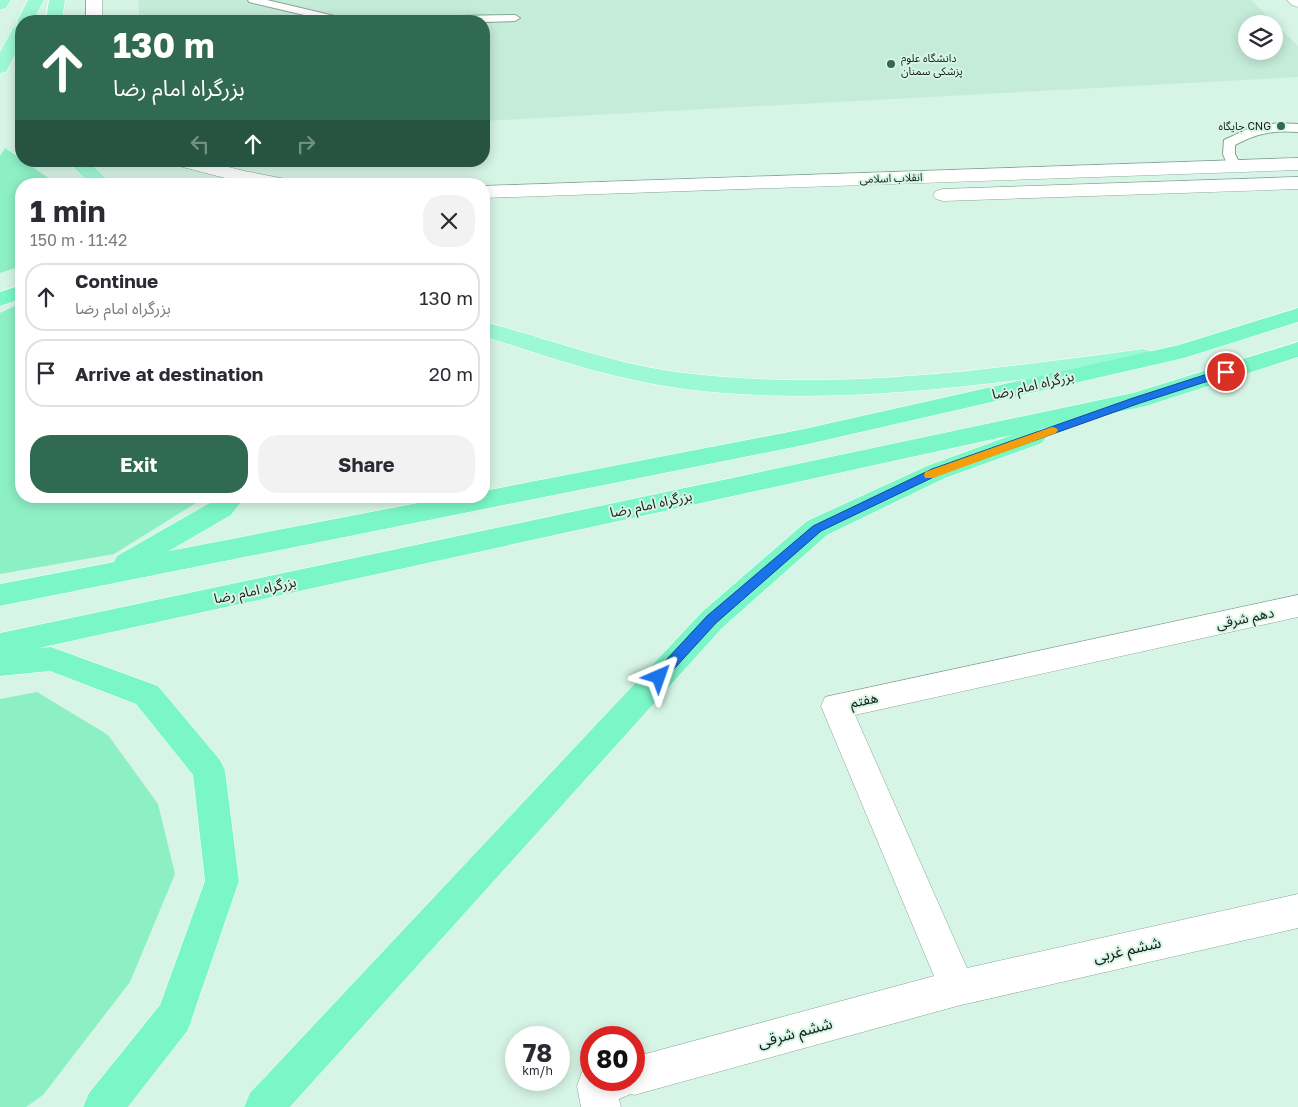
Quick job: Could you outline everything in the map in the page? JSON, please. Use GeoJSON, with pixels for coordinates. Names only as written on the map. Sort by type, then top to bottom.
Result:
{"type":"FeatureCollection","features":[{"type":"Feature","properties":{"kind":"highway"},"geometry":{"type":"LineString","coordinates":[[0,300],[15,294]]}},
{"type":"Feature","properties":{"kind":"highway","name":"بزرگراه امام رضا"},"geometry":{"type":"LineString","coordinates":[[490,499],[804,438],[1184,351],[1298,315]]}},
{"type":"Feature","properties":{"kind":"highway","name":"بزرگراه امام رضا"},"geometry":{"type":"LineString","coordinates":[[0,645],[1137,400],[1298,349]]}},
{"type":"Feature","properties":{"kind":"highway"},"geometry":{"type":"LineString","coordinates":[[264,1107],[712,620],[817,528],[936,472],[1137,400]]}},
{"type":"Feature","properties":{"kind":"highway"},"geometry":{"type":"LineString","coordinates":[[109,574],[222,508],[227,503]]}},
{"type":"Feature","properties":{"kind":"highway","name":"بزرگراه امام رضا"},"geometry":{"type":"LineString","coordinates":[[0,595],[472,503]]}},
{"type":"Feature","properties":{"kind":"highway"},"geometry":{"type":"LineString","coordinates":[[0,664],[51,659],[147,695],[209,770],[222,881],[175,1017],[103,1107]]}},
{"type":"Feature","properties":{"kind":"main road"},"geometry":{"type":"LineString","coordinates":[[0,5],[3,0]]}},
{"type":"Feature","properties":{"kind":"main road"},"geometry":{"type":"LineString","coordinates":[[28,15],[36,0]]}},
{"type":"Feature","properties":{"kind":"main road"},"geometry":{"type":"LineString","coordinates":[[55,15],[57,0]]}},
{"type":"Feature","properties":{"kind":"main road"},"geometry":{"type":"LineString","coordinates":[[0,68],[15,39]]}},
{"type":"Feature","properties":{"kind":"main road"},"geometry":{"type":"LineString","coordinates":[[83,167],[95,178]]}},
{"type":"Feature","properties":{"kind":"main road"},"geometry":{"type":"LineString","coordinates":[[490,331],[598,364],[684,381],[786,388],[945,382],[1184,351]]}},
{"type":"Feature","properties":{"kind":"street"},"geometry":{"type":"LineString","coordinates":[[94,0],[94,15]]}},
{"type":"Feature","properties":{"kind":"street","name":"انقلاب اسلامی"},"geometry":{"type":"LineString","coordinates":[[490,192],[1298,164]]}},
{"type":"Feature","properties":{"kind":"street"},"geometry":{"type":"LineString","coordinates":[[204,167],[248,178]]}},
{"type":"Feature","properties":{"kind":"street"},"geometry":{"type":"LineString","coordinates":[[1012,174],[1023,193]]}},
{"type":"Feature","properties":{"kind":"street","name":"انقلاب اسلامی"},"geometry":{"type":"LineString","coordinates":[[923,196],[1298,183]]}},
{"type":"Feature","properties":{"kind":"street"},"geometry":{"type":"LineString","coordinates":[[490,210],[833,199]]}},
{"type":"Feature","properties":{"kind":"street","name":"دهم شرقی"},"geometry":{"type":"LineString","coordinates":[[1192,629],[1298,606]]}},
{"type":"Feature","properties":{"kind":"street","name":"هفتم"},"geometry":{"type":"LineString","coordinates":[[957,988],[836,706],[1192,629]]}},
{"type":"Feature","properties":{"kind":"street","name":"ششم غربی"},"geometry":{"type":"LineString","coordinates":[[957,988],[1298,911]]}},
{"type":"Feature","properties":{"kind":"street","name":"ششم شرقی"},"geometry":{"type":"LineString","coordinates":[[645,1073],[957,988]]}},
{"type":"Feature","properties":{"kind":"lane"},"geometry":{"type":"LineString","coordinates":[[252,0],[317,15]]}},
{"type":"Feature","properties":{"kind":"lane"},"geometry":{"type":"LineString","coordinates":[[490,18],[515,18]]}},
{"type":"Feature","properties":{"kind":"lane"},"geometry":{"type":"LineString","coordinates":[[1234,166],[1229,154],[1229,143],[1253,130],[1281,126],[1298,128]]}},
{"type":"Feature","properties":{"kind":"shaded area","name":"دانشگاه علوم پزشکی سمنان"},"geometry":{"type":"Polygon","coordinates":[[[138,0],[1251,0],[1266,15],[1238,15],[1238,60],[1283,60],[1283,31],[1298,46],[1298,77],[490,121],[490,15],[139,15],[138,0]]]}},
{"type":"Feature","properties":{"kind":"green space"},"geometry":{"type":"Polygon","coordinates":[[[5,148],[15,155],[15,167],[32,167],[48,178],[15,178],[15,268],[0,273],[0,156],[5,148]]]}},
{"type":"Feature","properties":{"kind":"green space"},"geometry":{"type":"Polygon","coordinates":[[[15,306],[15,503],[196,503],[114,554],[0,574],[0,313],[15,306]]]}},
{"type":"Feature","properties":{"kind":"green space"},"geometry":{"type":"Polygon","coordinates":[[[37,692],[108,735],[158,804],[175,874],[130,982],[43,1095],[26,1107],[0,1107],[0,699],[37,692]]]}},
{"type":"Feature","properties":{"kind":"slow traffic"},"geometry":{"type":"LineString","coordinates":[[929,475],[1052,430]]}},
{"type":"Feature","properties":{"kind":"place","name":"دانشگاه علوم پزشکی سمنان"},"geometry":{"type":"Point","coordinates":[891,64]}},
{"type":"Feature","properties":{"kind":"place","name":"جایگاه CNG"},"geometry":{"type":"Point","coordinates":[1281,126]}},
{"type":"Feature","properties":{"kind":"route"},"geometry":{"type":"LineString","coordinates":[[659,677],[712,620],[817,528],[936,472],[1137,400],[1226,372]]}}]}
